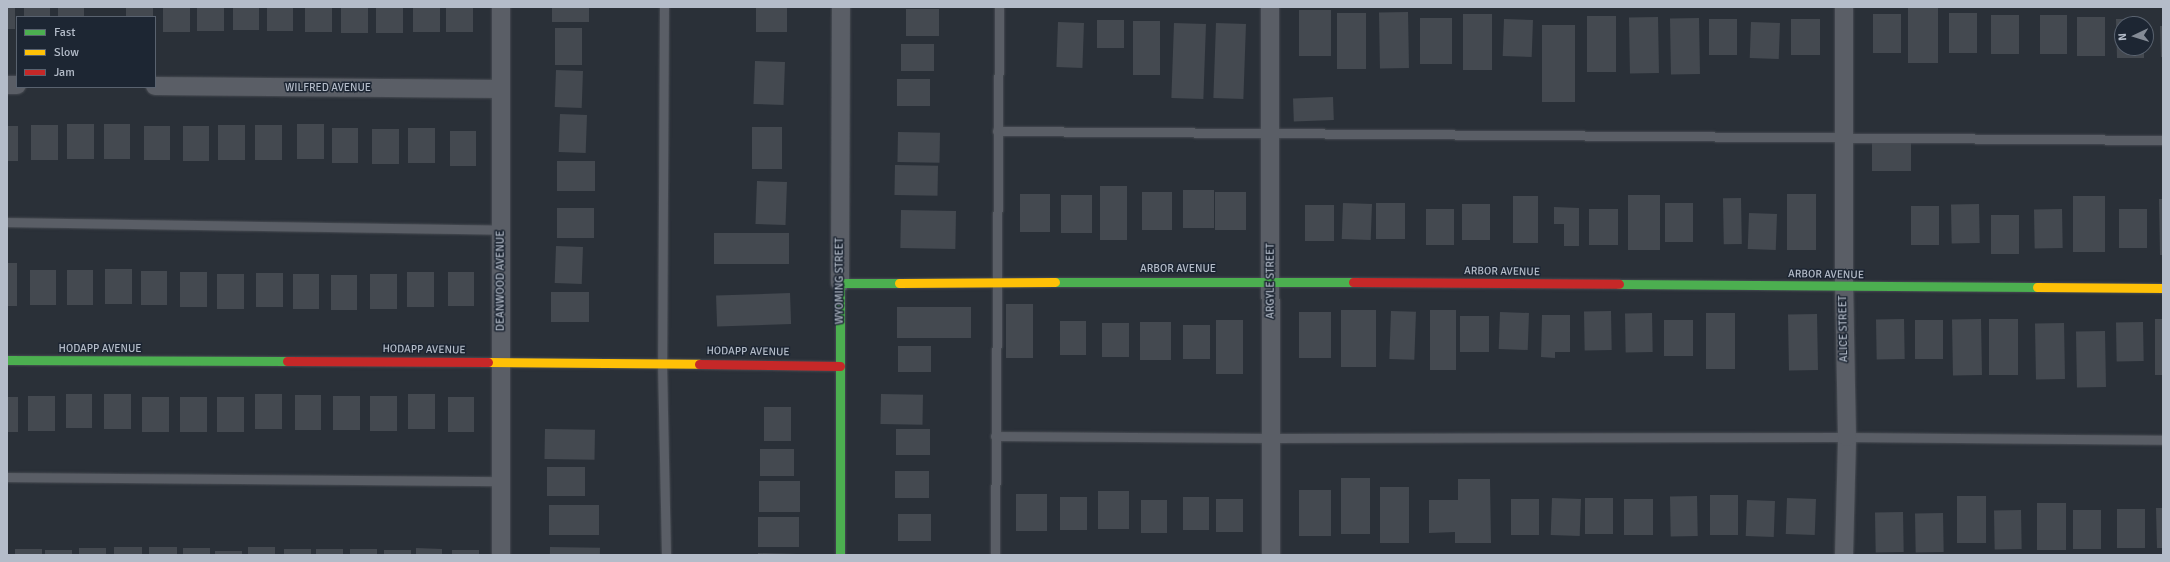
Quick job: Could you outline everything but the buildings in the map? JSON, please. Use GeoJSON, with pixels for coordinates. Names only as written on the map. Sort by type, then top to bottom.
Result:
{"type":"FeatureCollection","features":[{"type":"Feature","properties":{"kind":"street","name":"DEANWOOD AVENUE"},"geometry":{"type":"LineString","coordinates":[[501,7],[501,555]]}},
{"type":"Feature","properties":{"kind":"street","name":"WYOMING STREET"},"geometry":{"type":"LineString","coordinates":[[840,555],[841,7]]}},
{"type":"Feature","properties":{"kind":"street","name":"ARGYLE STREET"},"geometry":{"type":"LineString","coordinates":[[1270,7],[1271,555]]}},
{"type":"Feature","properties":{"kind":"street","name":"ALICE STREET"},"geometry":{"type":"LineString","coordinates":[[1844,7],[1844,287],[1846,437],[1844,555]]}},
{"type":"Feature","properties":{"kind":"street","name":"WILFRED AVENUE"},"geometry":{"type":"LineString","coordinates":[[156,86],[501,89]]}},
{"type":"Feature","properties":{"kind":"street","name":"ARBOR AVENUE"},"geometry":{"type":"LineString","coordinates":[[840,283],[996,281],[1271,281],[1844,287],[2163,288]]}},
{"type":"Feature","properties":{"kind":"street","name":"HODAPP AVENUE"},"geometry":{"type":"LineString","coordinates":[[7,360],[662,363],[840,366]]}},
{"type":"Feature","properties":{"kind":"lane"},"geometry":{"type":"LineString","coordinates":[[664,7],[662,363],[666,555]]}},
{"type":"Feature","properties":{"kind":"lane"},"geometry":{"type":"LineString","coordinates":[[995,555],[999,7]]}},
{"type":"Feature","properties":{"kind":"lane"},"geometry":{"type":"LineString","coordinates":[[997,131],[2163,140]]}},
{"type":"Feature","properties":{"kind":"lane"},"geometry":{"type":"LineString","coordinates":[[7,222],[501,230]]}},
{"type":"Feature","properties":{"kind":"lane"},"geometry":{"type":"LineString","coordinates":[[995,436],[1270,438],[1846,437],[2163,440]]}},
{"type":"Feature","properties":{"kind":"lane"},"geometry":{"type":"LineString","coordinates":[[7,477],[501,481]]}},
{"type":"Feature","properties":{"kind":"traffic: fast"},"geometry":{"type":"LineString","coordinates":[[1055,282],[1353,282]]}},
{"type":"Feature","properties":{"kind":"traffic: fast"},"geometry":{"type":"LineString","coordinates":[[840,555],[840,283],[899,283]]}},
{"type":"Feature","properties":{"kind":"traffic: fast"},"geometry":{"type":"LineString","coordinates":[[1619,284],[2037,287]]}},
{"type":"Feature","properties":{"kind":"traffic: fast"},"geometry":{"type":"LineString","coordinates":[[7,360],[287,361]]}},
{"type":"Feature","properties":{"kind":"traffic: slow"},"geometry":{"type":"LineString","coordinates":[[899,283],[1055,282]]}},
{"type":"Feature","properties":{"kind":"traffic: slow"},"geometry":{"type":"LineString","coordinates":[[2037,287],[2163,288]]}},
{"type":"Feature","properties":{"kind":"traffic: slow"},"geometry":{"type":"LineString","coordinates":[[488,362],[699,364]]}},
{"type":"Feature","properties":{"kind":"traffic: jam"},"geometry":{"type":"LineString","coordinates":[[1353,282],[1619,284]]}},
{"type":"Feature","properties":{"kind":"traffic: jam"},"geometry":{"type":"LineString","coordinates":[[287,361],[488,362]]}},
{"type":"Feature","properties":{"kind":"traffic: jam"},"geometry":{"type":"LineString","coordinates":[[699,364],[840,366]]}}]}
